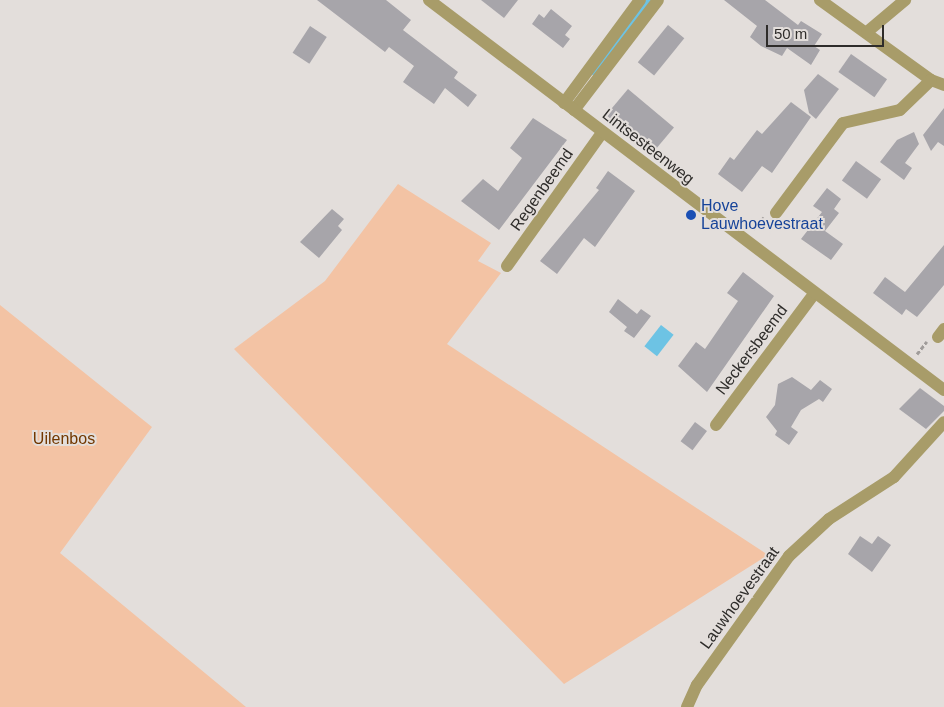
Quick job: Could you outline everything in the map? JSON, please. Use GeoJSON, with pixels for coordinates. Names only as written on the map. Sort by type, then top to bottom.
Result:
{"type":"FeatureCollection","features":[{"type":"Feature","properties":{"kind":"street","name":"Lintsesteenweg"},"geometry":{"type":"LineString","coordinates":[[429,0],[744,241],[944,390]]}},
{"type":"Feature","properties":{"kind":"street"},"geometry":{"type":"LineString","coordinates":[[569,106],[640,0]]}},
{"type":"Feature","properties":{"kind":"street"},"geometry":{"type":"LineString","coordinates":[[569,106],[658,0]]}},
{"type":"Feature","properties":{"kind":"street"},"geometry":{"type":"LineString","coordinates":[[820,0],[867,32],[931,80],[944,85]]}},
{"type":"Feature","properties":{"kind":"street"},"geometry":{"type":"LineString","coordinates":[[867,32],[905,0]]}},
{"type":"Feature","properties":{"kind":"street"},"geometry":{"type":"LineString","coordinates":[[776,213],[843,123],[900,110],[931,80]]}},
{"type":"Feature","properties":{"kind":"street","name":"Regenbeemd"},"geometry":{"type":"LineString","coordinates":[[507,266],[602,133]]}},
{"type":"Feature","properties":{"kind":"street","name":"Neckersbeemd"},"geometry":{"type":"LineString","coordinates":[[716,425],[814,294]]}},
{"type":"Feature","properties":{"kind":"street","name":"Lauwhoevestraat"},"geometry":{"type":"LineString","coordinates":[[687,707],[702,677],[789,556],[829,519],[894,477],[944,422]]}},
{"type":"Feature","properties":{"kind":"path"},"geometry":{"type":"LineString","coordinates":[[744,241],[766,215],[776,213]]}},
{"type":"Feature","properties":{"kind":"path"},"geometry":{"type":"LineString","coordinates":[[908,364],[930,338],[941,333]]}},
{"type":"Feature","properties":{"kind":"green space"},"geometry":{"type":"Polygon","coordinates":[[[398,184],[491,243],[478,261],[501,273],[447,344],[768,555],[564,684],[234,349],[325,281],[398,184]]]}},
{"type":"Feature","properties":{"kind":"green space","name":"Uilenbos"},"geometry":{"type":"Polygon","coordinates":[[[0,305],[152,427],[60,553],[246,707],[0,707],[0,305]]]}},
{"type":"Feature","properties":{"kind":"water"},"geometry":{"type":"Polygon","coordinates":[[[661,325],[674,335],[657,356],[644,346],[661,325]]]}},
{"type":"Feature","properties":{"kind":"building"},"geometry":{"type":"Polygon","coordinates":[[[317,0],[386,0],[411,20],[403,30],[458,72],[454,78],[477,95],[468,107],[445,88],[434,104],[403,82],[414,66],[389,47],[385,52],[317,0]]]}},
{"type":"Feature","properties":{"kind":"building"},"geometry":{"type":"Polygon","coordinates":[[[481,0],[518,0],[504,18],[481,0]]]}},
{"type":"Feature","properties":{"kind":"building"},"geometry":{"type":"Polygon","coordinates":[[[724,0],[765,0],[798,25],[801,21],[822,34],[814,46],[820,50],[811,65],[787,48],[782,56],[761,46],[750,37],[757,26],[724,0]]]}},
{"type":"Feature","properties":{"kind":"building"},"geometry":{"type":"Polygon","coordinates":[[[551,9],[572,26],[565,35],[570,39],[563,48],[532,24],[539,14],[544,18],[551,9]]]}},
{"type":"Feature","properties":{"kind":"building"},"geometry":{"type":"Polygon","coordinates":[[[668,25],[684,38],[654,76],[638,62],[668,25]]]}},
{"type":"Feature","properties":{"kind":"building"},"geometry":{"type":"Polygon","coordinates":[[[310,26],[327,37],[309,64],[293,53],[310,26]]]}},
{"type":"Feature","properties":{"kind":"building"},"geometry":{"type":"Polygon","coordinates":[[[851,54],[887,79],[874,97],[838,72],[851,54]]]}},
{"type":"Feature","properties":{"kind":"building"},"geometry":{"type":"Polygon","coordinates":[[[818,74],[839,89],[816,119],[809,113],[804,90],[818,74]]]}},
{"type":"Feature","properties":{"kind":"building"},"geometry":{"type":"Polygon","coordinates":[[[628,89],[674,128],[652,154],[606,115],[628,89]]]}},
{"type":"Feature","properties":{"kind":"building"},"geometry":{"type":"Polygon","coordinates":[[[791,102],[811,117],[772,173],[762,166],[742,192],[718,174],[730,157],[734,160],[757,130],[762,134],[791,102]]]}},
{"type":"Feature","properties":{"kind":"building"},"geometry":{"type":"Polygon","coordinates":[[[944,108],[944,146],[938,142],[931,151],[923,135],[944,108]]]}},
{"type":"Feature","properties":{"kind":"building"},"geometry":{"type":"Polygon","coordinates":[[[533,118],[567,140],[499,230],[461,201],[483,179],[498,191],[522,158],[510,148],[533,118]]]}},
{"type":"Feature","properties":{"kind":"building"},"geometry":{"type":"Polygon","coordinates":[[[914,132],[919,144],[905,163],[912,168],[904,180],[880,162],[897,140],[914,132]]]}},
{"type":"Feature","properties":{"kind":"building"},"geometry":{"type":"Polygon","coordinates":[[[856,161],[881,179],[867,199],[842,180],[856,161]]]}},
{"type":"Feature","properties":{"kind":"building"},"geometry":{"type":"Polygon","coordinates":[[[608,171],[635,191],[595,247],[584,238],[557,274],[540,261],[599,190],[596,188],[608,171]]]}},
{"type":"Feature","properties":{"kind":"building"},"geometry":{"type":"Polygon","coordinates":[[[827,188],[841,199],[834,209],[839,213],[825,231],[843,244],[831,260],[801,239],[822,212],[813,206],[827,188]]]}},
{"type":"Feature","properties":{"kind":"building"},"geometry":{"type":"Polygon","coordinates":[[[332,209],[344,219],[338,226],[342,230],[319,258],[300,242],[332,209]]]}},
{"type":"Feature","properties":{"kind":"building"},"geometry":{"type":"Polygon","coordinates":[[[944,245],[944,285],[917,317],[906,309],[902,315],[873,293],[885,277],[905,292],[944,245]]]}},
{"type":"Feature","properties":{"kind":"building"},"geometry":{"type":"Polygon","coordinates":[[[743,272],[774,296],[707,392],[678,366],[696,342],[705,349],[738,301],[727,293],[743,272]]]}},
{"type":"Feature","properties":{"kind":"building"},"geometry":{"type":"Polygon","coordinates":[[[618,299],[637,314],[641,309],[651,316],[634,338],[624,331],[627,327],[609,312],[618,299]]]}},
{"type":"Feature","properties":{"kind":"building"},"geometry":{"type":"Polygon","coordinates":[[[792,377],[811,390],[820,380],[832,389],[823,402],[819,399],[801,410],[791,427],[798,432],[789,445],[775,435],[777,431],[766,417],[775,405],[778,384],[792,377]]]}},
{"type":"Feature","properties":{"kind":"building"},"geometry":{"type":"Polygon","coordinates":[[[920,388],[944,406],[944,411],[926,429],[899,409],[920,388]]]}},
{"type":"Feature","properties":{"kind":"building"},"geometry":{"type":"Polygon","coordinates":[[[695,422],[707,431],[693,450],[681,441],[695,422]]]}},
{"type":"Feature","properties":{"kind":"building"},"geometry":{"type":"Polygon","coordinates":[[[860,536],[872,544],[878,536],[891,545],[872,572],[848,554],[860,536]]]}},
{"type":"Feature","properties":{"kind":"waterway"},"geometry":{"type":"LineString","coordinates":[[594,73],[648,0]]}},
{"type":"Feature","properties":{"kind":"place","name":"Hove Lauwhoevestraat"},"geometry":{"type":"Point","coordinates":[691,215]}}]}
